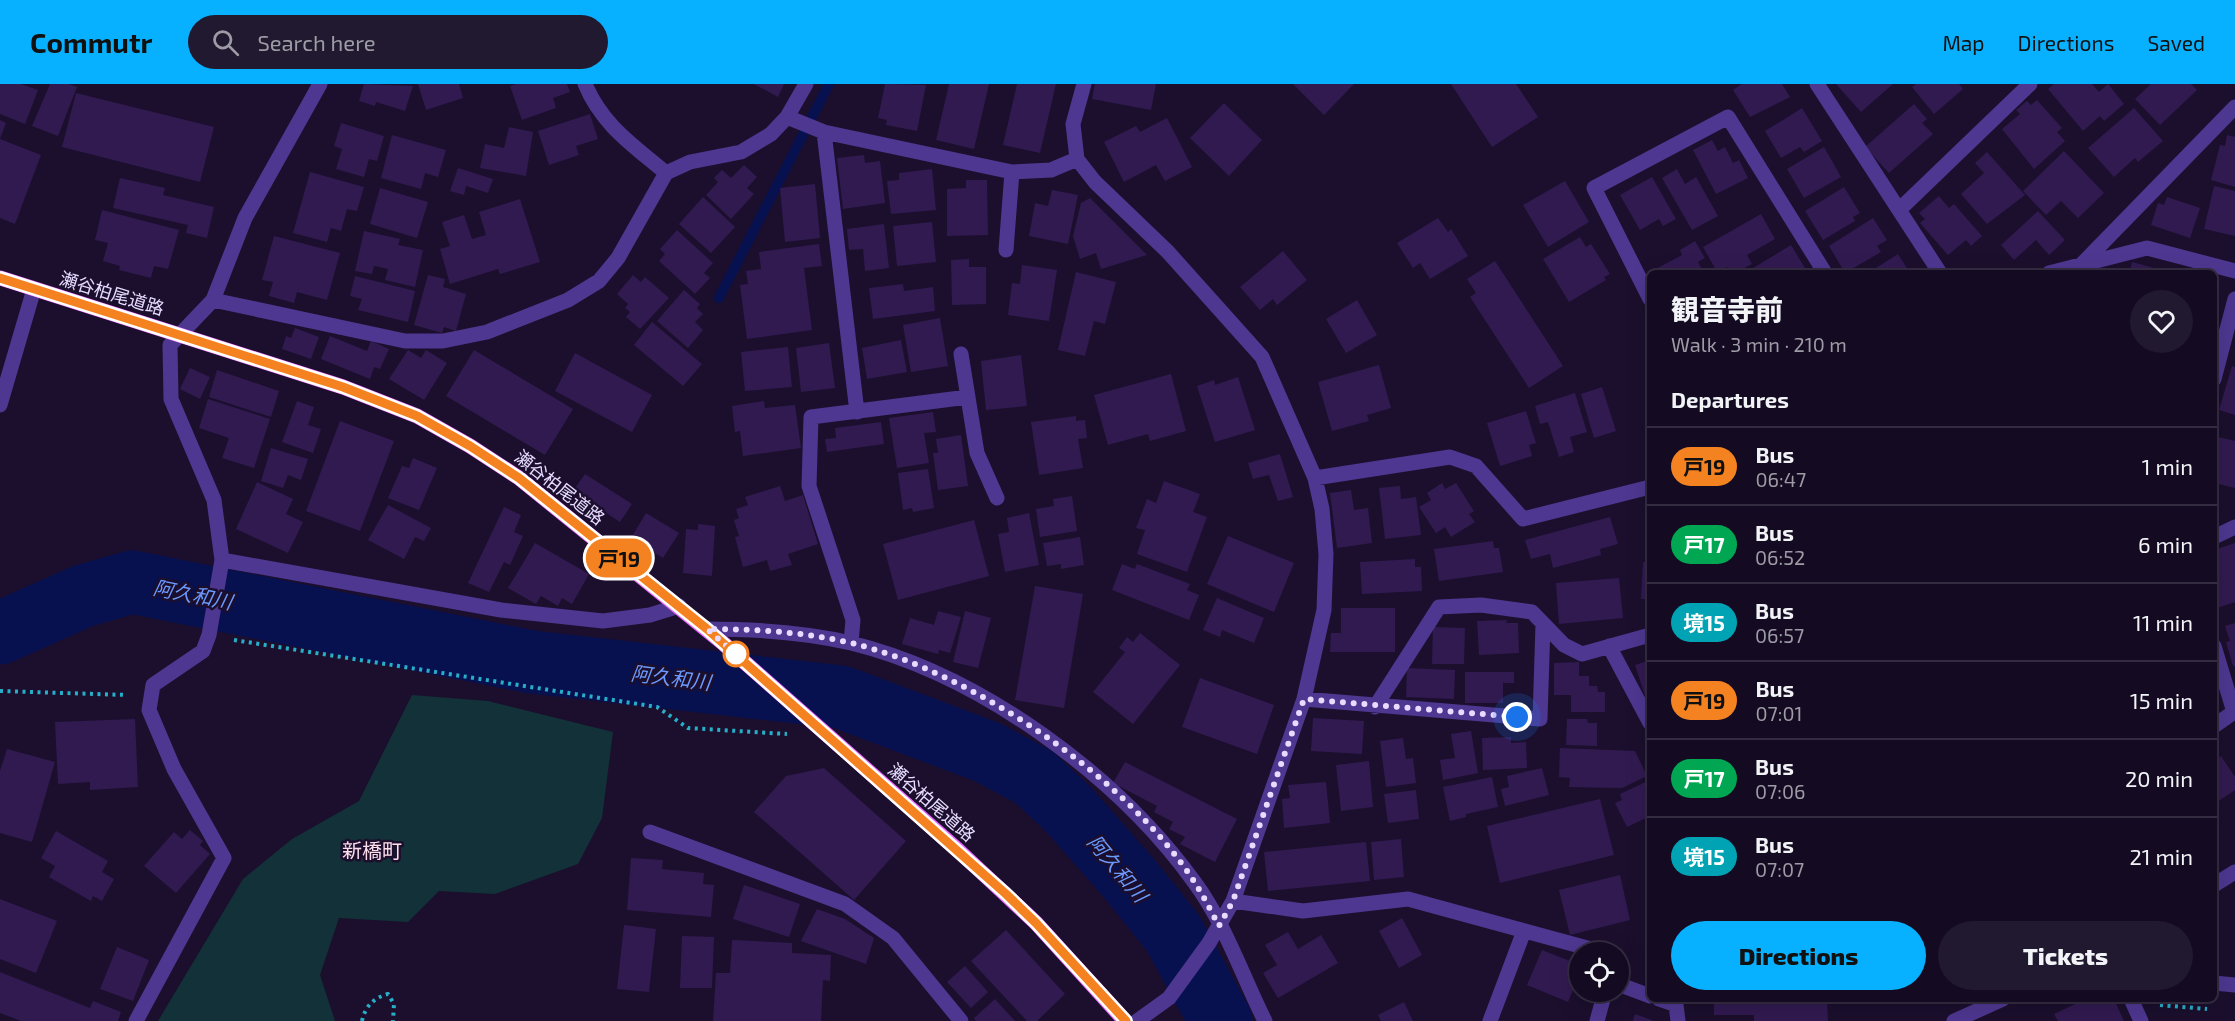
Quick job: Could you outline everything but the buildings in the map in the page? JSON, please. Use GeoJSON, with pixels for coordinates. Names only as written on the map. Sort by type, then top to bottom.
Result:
{"type":"FeatureCollection","features":[{"type":"Feature","properties":{"kind":"main road","name":"瀬谷柏尾道路"},"geometry":{"type":"LineString","coordinates":[[0,278],[343,387],[417,416],[470,446],[519,478],[707,629],[959,851],[1036,923],[1125,1021]]}},
{"type":"Feature","properties":{"kind":"street"},"geometry":{"type":"LineString","coordinates":[[136,1021],[224,858],[174,769],[149,710],[153,685],[203,651],[209,636],[221,563],[214,500],[171,399],[170,345],[213,300],[245,218],[320,84]]}},
{"type":"Feature","properties":{"kind":"street"},"geometry":{"type":"LineString","coordinates":[[585,84],[594,107],[614,130],[666,173]]}},
{"type":"Feature","properties":{"kind":"street"},"geometry":{"type":"LineString","coordinates":[[213,300],[405,341],[443,341],[487,332],[568,300],[599,281],[618,258],[666,173],[690,162],[741,152],[771,134],[788,117],[806,84]]}},
{"type":"Feature","properties":{"kind":"street"},"geometry":{"type":"LineString","coordinates":[[1084,84],[1073,124],[1077,159],[1095,182],[1168,252],[1262,357],[1315,478],[1326,554],[1324,610],[1304,699],[1233,901],[1209,943],[1169,998],[1137,1021]]}},
{"type":"Feature","properties":{"kind":"street"},"geometry":{"type":"LineString","coordinates":[[1817,84],[1938,270]]}},
{"type":"Feature","properties":{"kind":"street"},"geometry":{"type":"LineString","coordinates":[[1899,210],[2030,84]]}},
{"type":"Feature","properties":{"kind":"street"},"geometry":{"type":"LineString","coordinates":[[2081,265],[2235,107]]}},
{"type":"Feature","properties":{"kind":"street"},"geometry":{"type":"LineString","coordinates":[[788,117],[824,132],[1012,172],[1051,170],[1077,159]]}},
{"type":"Feature","properties":{"kind":"street"},"geometry":{"type":"LineString","coordinates":[[1647,293],[1594,188],[1728,117],[1824,270]]}},
{"type":"Feature","properties":{"kind":"street"},"geometry":{"type":"LineString","coordinates":[[824,132],[857,412]]}},
{"type":"Feature","properties":{"kind":"street"},"geometry":{"type":"LineString","coordinates":[[1006,250],[1012,172]]}},
{"type":"Feature","properties":{"kind":"street"},"geometry":{"type":"LineString","coordinates":[[2061,270],[2147,248],[2235,270]]}},
{"type":"Feature","properties":{"kind":"street"},"geometry":{"type":"LineString","coordinates":[[0,405],[34,289]]}},
{"type":"Feature","properties":{"kind":"street"},"geometry":{"type":"LineString","coordinates":[[2217,368],[2235,299]]}},
{"type":"Feature","properties":{"kind":"street"},"geometry":{"type":"LineString","coordinates":[[961,354],[977,453],[997,498]]}},
{"type":"Feature","properties":{"kind":"street"},"geometry":{"type":"LineString","coordinates":[[852,643],[853,620],[809,486],[811,417],[968,397]]}},
{"type":"Feature","properties":{"kind":"street"},"geometry":{"type":"LineString","coordinates":[[1315,478],[1450,457],[1476,466],[1523,519],[1647,488]]}},
{"type":"Feature","properties":{"kind":"street"},"geometry":{"type":"LineString","coordinates":[[2217,536],[2235,527]]}},
{"type":"Feature","properties":{"kind":"street"},"geometry":{"type":"LineString","coordinates":[[221,563],[501,610],[603,621],[650,615],[679,606]]}},
{"type":"Feature","properties":{"kind":"street"},"geometry":{"type":"LineString","coordinates":[[1375,707],[1438,607],[1481,605],[1532,612],[1564,645],[1582,654],[1647,636]]}},
{"type":"Feature","properties":{"kind":"street"},"geometry":{"type":"LineString","coordinates":[[1304,699],[1375,707],[1540,719],[1544,624]]}},
{"type":"Feature","properties":{"kind":"street"},"geometry":{"type":"LineString","coordinates":[[707,629],[774,630],[852,643],[921,666],[999,706],[1112,788],[1157,834],[1197,885],[1265,1021]]}},
{"type":"Feature","properties":{"kind":"street"},"geometry":{"type":"LineString","coordinates":[[1609,646],[1647,717]]}},
{"type":"Feature","properties":{"kind":"street"},"geometry":{"type":"LineString","coordinates":[[2217,656],[2234,712],[2217,724]]}},
{"type":"Feature","properties":{"kind":"street"},"geometry":{"type":"LineString","coordinates":[[650,832],[845,904],[893,938],[961,1021]]}},
{"type":"Feature","properties":{"kind":"street"},"geometry":{"type":"LineString","coordinates":[[2217,883],[2235,872]]}},
{"type":"Feature","properties":{"kind":"street"},"geometry":{"type":"LineString","coordinates":[[1233,901],[1303,911],[1408,899],[1569,943]]}},
{"type":"Feature","properties":{"kind":"street"},"geometry":{"type":"LineString","coordinates":[[1491,1021],[1524,931]]}},
{"type":"Feature","properties":{"kind":"street"},"geometry":{"type":"LineString","coordinates":[[2217,983],[2235,985]]}},
{"type":"Feature","properties":{"kind":"street"},"geometry":{"type":"LineString","coordinates":[[1629,988],[1647,995]]}},
{"type":"Feature","properties":{"kind":"street"},"geometry":{"type":"LineString","coordinates":[[1597,1021],[1602,1002]]}},
{"type":"Feature","properties":{"kind":"street"},"geometry":{"type":"LineString","coordinates":[[1668,1002],[1676,1005],[1678,1021]]}},
{"type":"Feature","properties":{"kind":"street"},"geometry":{"type":"LineString","coordinates":[[1954,1021],[1996,1002]]}},
{"type":"Feature","properties":{"kind":"street"},"geometry":{"type":"LineString","coordinates":[[2132,1002],[2141,1021]]}},
{"type":"Feature","properties":{"kind":"path"},"geometry":{"type":"LineString","coordinates":[[209,636],[657,707],[688,728],[791,734]]}},
{"type":"Feature","properties":{"kind":"path"},"geometry":{"type":"LineString","coordinates":[[0,691],[152,696]]}},
{"type":"Feature","properties":{"kind":"path"},"geometry":{"type":"LineString","coordinates":[[362,1021],[365,1009],[379,996],[388,994],[394,1005],[393,1021]]}},
{"type":"Feature","properties":{"kind":"path"},"geometry":{"type":"LineString","coordinates":[[2142,1002],[2212,1009]]}},
{"type":"Feature","properties":{"kind":"green space"},"geometry":{"type":"Polygon","coordinates":[[[412,695],[488,701],[613,732],[602,818],[578,864],[495,894],[439,891],[408,922],[339,918],[320,975],[335,1021],[158,1021],[243,879],[292,839],[359,801],[412,695]]]}},
{"type":"Feature","properties":{"kind":"waterway"},"geometry":{"type":"LineString","coordinates":[[719,298],[829,84]]}},
{"type":"Feature","properties":{"kind":"waterway","name":"阿久和川"},"geometry":{"type":"LineString","coordinates":[[0,633],[83,596],[132,582],[532,662],[841,697],[987,752],[1034,777],[1069,810],[1173,933],[1221,1021]]}},
{"type":"Feature","properties":{"kind":"bus line","name":"戸19"},"geometry":{"type":"LineString","coordinates":[[0,278],[343,387],[417,416],[470,446],[519,478],[724,644],[959,851],[1036,923],[1126,1021]]}},
{"type":"Feature","properties":{"kind":"district","name":"新橋町"},"geometry":{"type":"Point","coordinates":[372,850]}},
{"type":"Feature","properties":{"kind":"route"},"geometry":{"type":"LineString","coordinates":[[736,654],[739,657],[707,629],[774,630],[852,643],[921,666],[999,706],[1112,788],[1157,834],[1197,885],[1219,926],[1233,901],[1304,699],[1375,707],[1517,717]]}}]}
